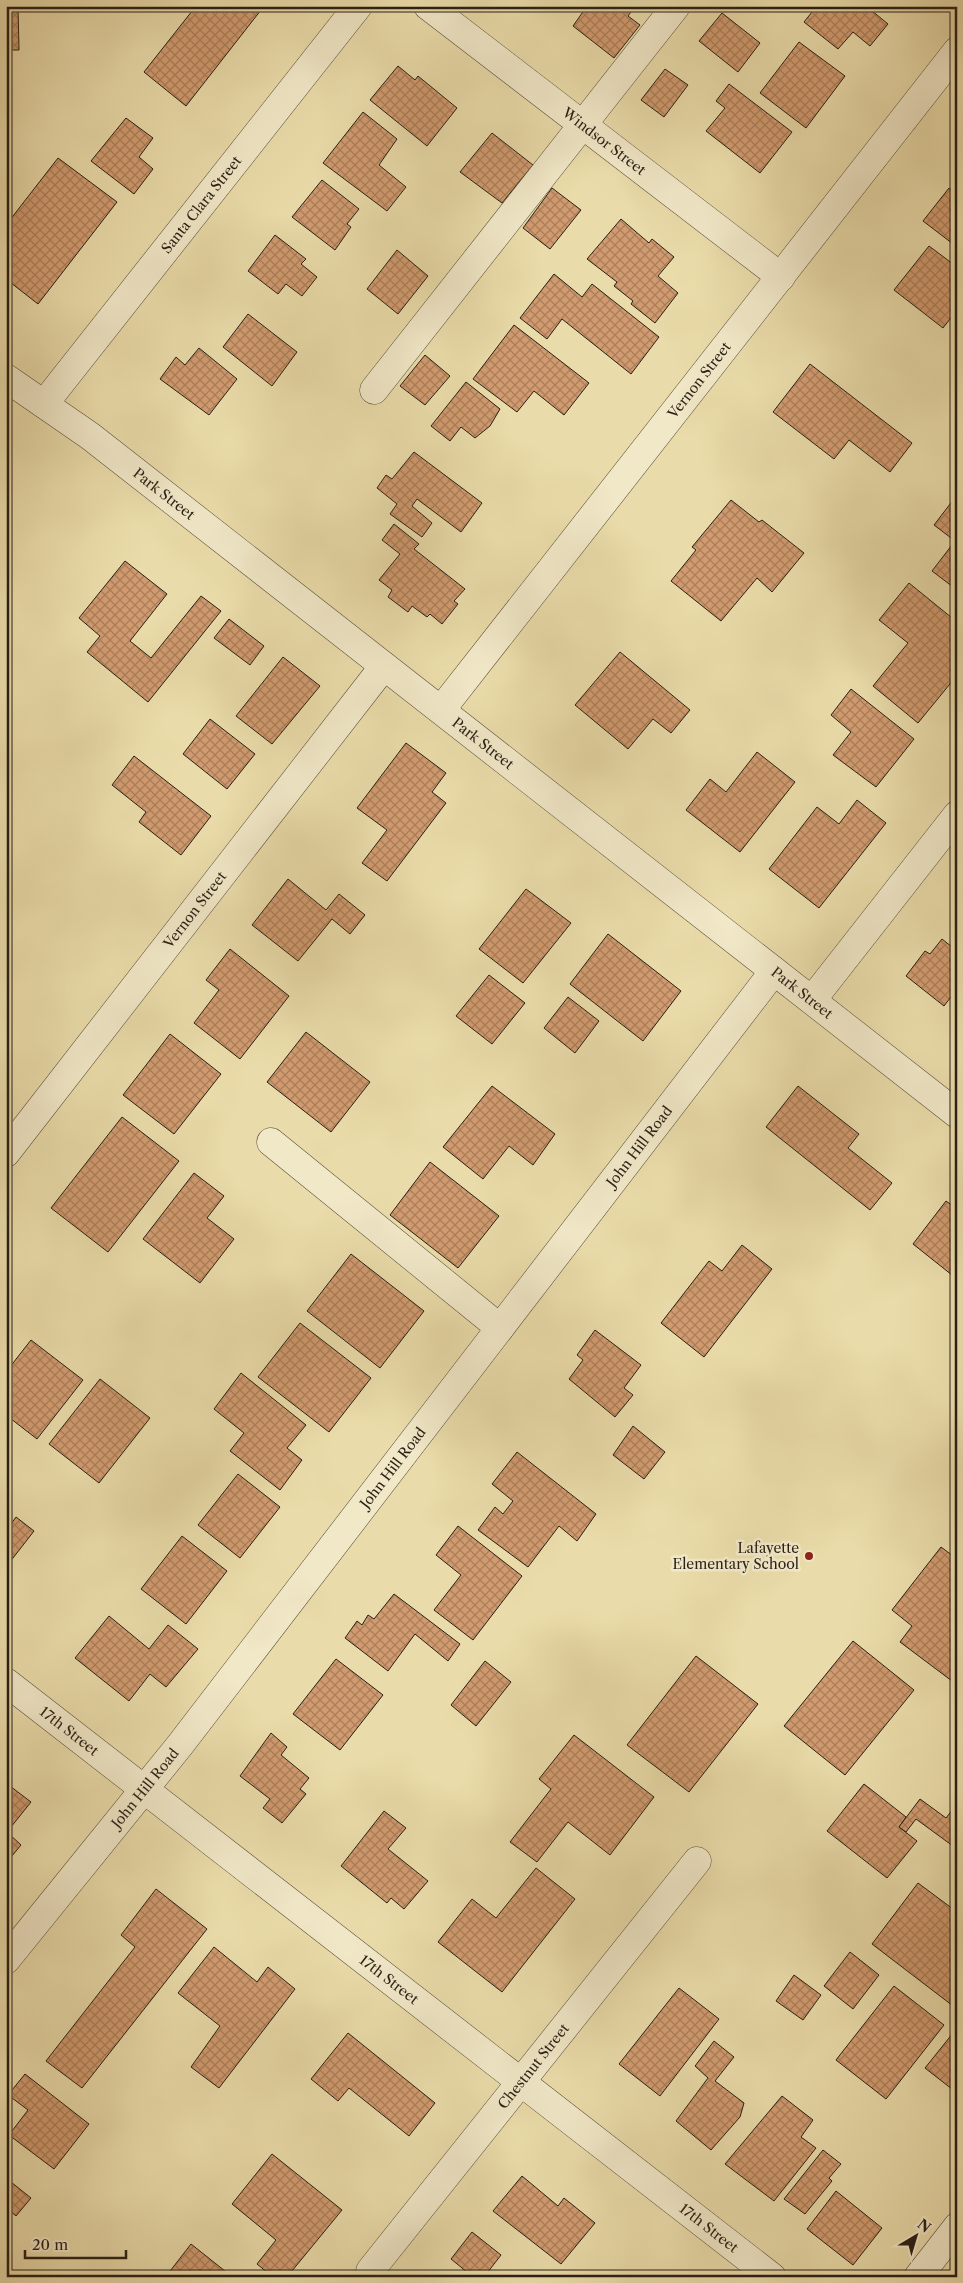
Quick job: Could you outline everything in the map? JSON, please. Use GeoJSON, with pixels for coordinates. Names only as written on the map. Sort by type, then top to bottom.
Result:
{"type":"FeatureCollection","features":[{"type":"Feature","properties":{"kind":"street","name":"Santa Clara Street"},"geometry":{"type":"LineString","coordinates":[[44,404],[358,6]]}},
{"type":"Feature","properties":{"kind":"street","name":"Windsor Street"},"geometry":{"type":"LineString","coordinates":[[428,6],[781,277]]}},
{"type":"Feature","properties":{"kind":"street"},"geometry":{"type":"LineString","coordinates":[[374,390],[676,6]]}},
{"type":"Feature","properties":{"kind":"street","name":"Vernon Street"},"geometry":{"type":"LineString","coordinates":[[441,710],[957,51]]}},
{"type":"Feature","properties":{"kind":"street","name":"Park Street"},"geometry":{"type":"LineString","coordinates":[[6,378],[90,436],[613,847],[957,1114]]}},
{"type":"Feature","properties":{"kind":"street","name":"Vernon Street"},"geometry":{"type":"LineString","coordinates":[[6,1153],[384,666]]}},
{"type":"Feature","properties":{"kind":"street"},"geometry":{"type":"LineString","coordinates":[[812,1000],[957,815]]}},
{"type":"Feature","properties":{"kind":"street","name":"John Hill Road"},"geometry":{"type":"LineString","coordinates":[[6,1960],[186,1737],[774,971]]}},
{"type":"Feature","properties":{"kind":"street"},"geometry":{"type":"LineString","coordinates":[[271,1142],[500,1328]]}},
{"type":"Feature","properties":{"kind":"street","name":"17th Street"},"geometry":{"type":"LineString","coordinates":[[6,1682],[772,2277]]}},
{"type":"Feature","properties":{"kind":"street","name":"Chestnut Street"},"geometry":{"type":"LineString","coordinates":[[370,2270],[697,1861]]}},
{"type":"Feature","properties":{"kind":"street"},"geometry":{"type":"LineString","coordinates":[[918,2277],[957,2227]]}},
{"type":"Feature","properties":{"kind":"building"},"geometry":{"type":"Polygon","coordinates":[[[196,6],[256,6],[261,10],[186,106],[144,72],[196,6]]]}},
{"type":"Feature","properties":{"kind":"building"},"geometry":{"type":"Polygon","coordinates":[[[587,6],[635,6],[628,16],[640,25],[614,58],[573,26],[587,6]]]}},
{"type":"Feature","properties":{"kind":"building"},"geometry":{"type":"Polygon","coordinates":[[[805,6],[866,6],[888,24],[870,46],[853,32],[838,49],[804,22],[812,12],[805,6]]]}},
{"type":"Feature","properties":{"kind":"building"},"geometry":{"type":"Polygon","coordinates":[[[6,7],[18,7],[19,50],[6,50],[6,7]]]}},
{"type":"Feature","properties":{"kind":"building"},"geometry":{"type":"Polygon","coordinates":[[[722,13],[760,43],[738,72],[699,41],[722,13]]]}},
{"type":"Feature","properties":{"kind":"building"},"geometry":{"type":"Polygon","coordinates":[[[799,42],[845,76],[806,128],[760,93],[799,42]]]}},
{"type":"Feature","properties":{"kind":"building"},"geometry":{"type":"Polygon","coordinates":[[[398,66],[415,80],[418,76],[457,108],[427,146],[370,100],[398,66]]]}},
{"type":"Feature","properties":{"kind":"building"},"geometry":{"type":"Polygon","coordinates":[[[665,69],[688,85],[664,117],[641,100],[665,69]]]}},
{"type":"Feature","properties":{"kind":"building"},"geometry":{"type":"Polygon","coordinates":[[[729,84],[792,132],[760,173],[706,131],[725,108],[716,101],[729,84]]]}},
{"type":"Feature","properties":{"kind":"building"},"geometry":{"type":"Polygon","coordinates":[[[363,112],[397,139],[379,165],[406,187],[387,211],[323,163],[363,112]]]}},
{"type":"Feature","properties":{"kind":"building"},"geometry":{"type":"Polygon","coordinates":[[[126,118],[153,138],[139,157],[153,169],[134,194],[91,161],[126,118]]]}},
{"type":"Feature","properties":{"kind":"building"},"geometry":{"type":"Polygon","coordinates":[[[492,133],[533,165],[502,203],[460,172],[492,133]]]}},
{"type":"Feature","properties":{"kind":"building"},"geometry":{"type":"Polygon","coordinates":[[[58,158],[117,202],[38,304],[6,279],[6,225],[58,158]]]}},
{"type":"Feature","properties":{"kind":"building"},"geometry":{"type":"Polygon","coordinates":[[[322,180],[359,209],[347,224],[351,227],[335,250],[292,217],[322,180]]]}},
{"type":"Feature","properties":{"kind":"building"},"geometry":{"type":"Polygon","coordinates":[[[552,188],[581,210],[550,249],[523,228],[552,188]]]}},
{"type":"Feature","properties":{"kind":"building"},"geometry":{"type":"Polygon","coordinates":[[[949,188],[957,195],[957,247],[923,221],[949,188]]]}},
{"type":"Feature","properties":{"kind":"building"},"geometry":{"type":"Polygon","coordinates":[[[621,219],[649,243],[652,239],[674,257],[658,276],[678,293],[655,323],[631,304],[633,301],[614,286],[617,282],[587,259],[621,219]]]}},
{"type":"Feature","properties":{"kind":"building"},"geometry":{"type":"Polygon","coordinates":[[[275,235],[306,259],[301,264],[317,277],[302,296],[286,284],[278,294],[248,271],[275,235]]]}},
{"type":"Feature","properties":{"kind":"building"},"geometry":{"type":"Polygon","coordinates":[[[929,246],[957,267],[957,310],[943,328],[894,290],[929,246]]]}},
{"type":"Feature","properties":{"kind":"building"},"geometry":{"type":"Polygon","coordinates":[[[397,250],[428,276],[398,314],[367,289],[397,250]]]}},
{"type":"Feature","properties":{"kind":"building"},"geometry":{"type":"Polygon","coordinates":[[[554,274],[582,297],[592,284],[659,337],[631,374],[562,319],[547,339],[520,318],[554,274]]]}},
{"type":"Feature","properties":{"kind":"building"},"geometry":{"type":"Polygon","coordinates":[[[248,314],[297,352],[272,386],[223,347],[248,314]]]}},
{"type":"Feature","properties":{"kind":"building"},"geometry":{"type":"Polygon","coordinates":[[[514,325],[589,383],[564,415],[534,391],[517,412],[473,379],[514,325]]]}},
{"type":"Feature","properties":{"kind":"building"},"geometry":{"type":"Polygon","coordinates":[[[199,348],[237,379],[209,415],[160,379],[176,357],[185,365],[199,348]]]}},
{"type":"Feature","properties":{"kind":"building"},"geometry":{"type":"Polygon","coordinates":[[[425,355],[450,376],[425,405],[400,386],[425,355]]]}},
{"type":"Feature","properties":{"kind":"building"},"geometry":{"type":"Polygon","coordinates":[[[810,364],[912,443],[890,472],[849,440],[834,459],[773,412],[810,364]]]}},
{"type":"Feature","properties":{"kind":"building"},"geometry":{"type":"Polygon","coordinates":[[[466,382],[500,409],[490,426],[475,438],[461,427],[450,441],[431,426],[466,382]]]}},
{"type":"Feature","properties":{"kind":"building"},"geometry":{"type":"Polygon","coordinates":[[[414,452],[482,503],[461,532],[417,499],[412,506],[432,523],[422,537],[390,514],[397,504],[377,488],[386,475],[392,479],[414,452]]]}},
{"type":"Feature","properties":{"kind":"building"},"geometry":{"type":"Polygon","coordinates":[[[957,495],[957,590],[932,571],[955,541],[934,525],[957,495]]]}},
{"type":"Feature","properties":{"kind":"building"},"geometry":{"type":"Polygon","coordinates":[[[731,500],[759,522],[762,520],[804,553],[772,592],[757,578],[721,621],[671,581],[696,550],[692,547],[731,500]]]}},
{"type":"Feature","properties":{"kind":"building"},"geometry":{"type":"Polygon","coordinates":[[[394,524],[419,544],[414,549],[465,589],[454,601],[458,604],[442,624],[430,614],[427,617],[412,606],[408,612],[388,597],[392,590],[379,580],[400,554],[382,540],[394,524]]]}},
{"type":"Feature","properties":{"kind":"building"},"geometry":{"type":"Polygon","coordinates":[[[125,561],[167,594],[130,641],[151,658],[201,596],[221,611],[148,702],[87,652],[100,636],[79,618],[125,561]]]}},
{"type":"Feature","properties":{"kind":"building"},"geometry":{"type":"Polygon","coordinates":[[[909,583],[957,622],[957,682],[954,679],[918,723],[873,686],[908,643],[879,620],[909,583]]]}},
{"type":"Feature","properties":{"kind":"building"},"geometry":{"type":"Polygon","coordinates":[[[229,619],[264,646],[250,665],[214,638],[229,619]]]}},
{"type":"Feature","properties":{"kind":"building"},"geometry":{"type":"Polygon","coordinates":[[[620,652],[690,710],[671,733],[653,719],[628,749],[575,705],[620,652]]]}},
{"type":"Feature","properties":{"kind":"building"},"geometry":{"type":"Polygon","coordinates":[[[283,657],[320,686],[272,744],[236,716],[283,657]]]}},
{"type":"Feature","properties":{"kind":"building"},"geometry":{"type":"Polygon","coordinates":[[[851,689],[914,739],[876,787],[833,755],[851,732],[831,715],[851,689]]]}},
{"type":"Feature","properties":{"kind":"building"},"geometry":{"type":"Polygon","coordinates":[[[210,719],[255,754],[227,789],[183,754],[210,719]]]}},
{"type":"Feature","properties":{"kind":"building"},"geometry":{"type":"Polygon","coordinates":[[[406,743],[446,773],[432,792],[446,803],[387,881],[362,863],[387,830],[357,808],[406,743]]]}},
{"type":"Feature","properties":{"kind":"building"},"geometry":{"type":"Polygon","coordinates":[[[757,752],[795,782],[740,852],[686,810],[710,779],[726,792],[757,752]]]}},
{"type":"Feature","properties":{"kind":"building"},"geometry":{"type":"Polygon","coordinates":[[[134,756],[211,816],[181,855],[139,822],[146,812],[112,785],[134,756]]]}},
{"type":"Feature","properties":{"kind":"building"},"geometry":{"type":"Polygon","coordinates":[[[857,800],[886,823],[819,908],[769,869],[817,807],[839,824],[857,800]]]}},
{"type":"Feature","properties":{"kind":"building"},"geometry":{"type":"Polygon","coordinates":[[[288,879],[326,910],[339,894],[365,915],[350,934],[332,919],[298,961],[252,925],[288,879]]]}},
{"type":"Feature","properties":{"kind":"building"},"geometry":{"type":"Polygon","coordinates":[[[526,889],[571,923],[523,983],[479,949],[526,889]]]}},
{"type":"Feature","properties":{"kind":"building"},"geometry":{"type":"Polygon","coordinates":[[[608,934],[681,991],[643,1041],[570,984],[608,934]]]}},
{"type":"Feature","properties":{"kind":"building"},"geometry":{"type":"Polygon","coordinates":[[[942,939],[957,951],[957,989],[944,1006],[906,976],[925,951],[930,954],[942,939]]]}},
{"type":"Feature","properties":{"kind":"building"},"geometry":{"type":"Polygon","coordinates":[[[230,949],[289,996],[240,1059],[194,1023],[219,990],[206,980],[230,949]]]}},
{"type":"Feature","properties":{"kind":"building"},"geometry":{"type":"Polygon","coordinates":[[[489,975],[525,1003],[492,1044],[456,1016],[489,975]]]}},
{"type":"Feature","properties":{"kind":"building"},"geometry":{"type":"Polygon","coordinates":[[[568,997],[599,1021],[575,1053],[544,1028],[568,997]]]}},
{"type":"Feature","properties":{"kind":"building"},"geometry":{"type":"Polygon","coordinates":[[[306,1032],[370,1082],[331,1132],[267,1082],[306,1032]]]}},
{"type":"Feature","properties":{"kind":"building"},"geometry":{"type":"Polygon","coordinates":[[[170,1034],[221,1074],[174,1134],[123,1095],[170,1034]]]}},
{"type":"Feature","properties":{"kind":"building"},"geometry":{"type":"Polygon","coordinates":[[[492,1086],[555,1134],[533,1165],[509,1146],[483,1179],[443,1147],[492,1086]]]}},
{"type":"Feature","properties":{"kind":"building"},"geometry":{"type":"Polygon","coordinates":[[[798,1086],[859,1134],[848,1148],[892,1183],[870,1210],[766,1127],[798,1086]]]}},
{"type":"Feature","properties":{"kind":"building"},"geometry":{"type":"Polygon","coordinates":[[[122,1117],[179,1161],[108,1252],[51,1208],[122,1117]]]}},
{"type":"Feature","properties":{"kind":"building"},"geometry":{"type":"Polygon","coordinates":[[[430,1162],[499,1216],[458,1268],[390,1215],[430,1162]]]}},
{"type":"Feature","properties":{"kind":"building"},"geometry":{"type":"Polygon","coordinates":[[[194,1173],[224,1196],[207,1218],[234,1239],[200,1283],[143,1239],[194,1173]]]}},
{"type":"Feature","properties":{"kind":"building"},"geometry":{"type":"Polygon","coordinates":[[[946,1201],[957,1209],[957,1279],[913,1244],[946,1201]]]}},
{"type":"Feature","properties":{"kind":"building"},"geometry":{"type":"Polygon","coordinates":[[[742,1245],[772,1269],[704,1357],[661,1323],[709,1261],[722,1271],[742,1245]]]}},
{"type":"Feature","properties":{"kind":"building"},"geometry":{"type":"Polygon","coordinates":[[[351,1254],[424,1311],[380,1368],[307,1311],[351,1254]]]}},
{"type":"Feature","properties":{"kind":"building"},"geometry":{"type":"Polygon","coordinates":[[[300,1323],[371,1378],[329,1432],[258,1377],[300,1323]]]}},
{"type":"Feature","properties":{"kind":"building"},"geometry":{"type":"Polygon","coordinates":[[[595,1330],[641,1365],[624,1388],[633,1395],[615,1417],[569,1379],[583,1360],[577,1355],[595,1330]]]}},
{"type":"Feature","properties":{"kind":"building"},"geometry":{"type":"Polygon","coordinates":[[[31,1340],[83,1380],[37,1439],[6,1415],[6,1372],[31,1340]]]}},
{"type":"Feature","properties":{"kind":"building"},"geometry":{"type":"Polygon","coordinates":[[[241,1373],[306,1425],[287,1448],[302,1460],[280,1490],[230,1451],[244,1433],[214,1409],[241,1373]]]}},
{"type":"Feature","properties":{"kind":"building"},"geometry":{"type":"Polygon","coordinates":[[[100,1379],[150,1418],[99,1483],[49,1444],[100,1379]]]}},
{"type":"Feature","properties":{"kind":"building"},"geometry":{"type":"Polygon","coordinates":[[[633,1426],[665,1452],[644,1479],[613,1455],[633,1426]]]}},
{"type":"Feature","properties":{"kind":"building"},"geometry":{"type":"Polygon","coordinates":[[[517,1452],[596,1514],[577,1541],[559,1526],[528,1567],[478,1530],[495,1507],[503,1514],[513,1501],[492,1484],[517,1452]]]}},
{"type":"Feature","properties":{"kind":"building"},"geometry":{"type":"Polygon","coordinates":[[[238,1474],[280,1507],[240,1558],[198,1525],[238,1474]]]}},
{"type":"Feature","properties":{"kind":"building"},"geometry":{"type":"Polygon","coordinates":[[[16,1517],[34,1531],[6,1567],[6,1531],[16,1517]]]}},
{"type":"Feature","properties":{"kind":"building"},"geometry":{"type":"Polygon","coordinates":[[[458,1526],[522,1576],[473,1640],[434,1610],[461,1575],[436,1555],[458,1526]]]}},
{"type":"Feature","properties":{"kind":"building"},"geometry":{"type":"Polygon","coordinates":[[[182,1536],[227,1571],[186,1624],[141,1589],[182,1536]]]}},
{"type":"Feature","properties":{"kind":"building"},"geometry":{"type":"Polygon","coordinates":[[[941,1547],[957,1559],[956,1684],[900,1642],[912,1626],[892,1610],[941,1547]]]}},
{"type":"Feature","properties":{"kind":"building"},"geometry":{"type":"Polygon","coordinates":[[[394,1594],[460,1644],[448,1661],[415,1634],[388,1671],[345,1638],[357,1621],[362,1625],[368,1615],[374,1619],[394,1594]]]}},
{"type":"Feature","properties":{"kind":"building"},"geometry":{"type":"Polygon","coordinates":[[[109,1616],[149,1649],[168,1625],[198,1649],[166,1687],[150,1674],[129,1701],[75,1658],[109,1616]]]}},
{"type":"Feature","properties":{"kind":"building"},"geometry":{"type":"Polygon","coordinates":[[[853,1641],[914,1690],[845,1775],[784,1726],[853,1641]]]}},
{"type":"Feature","properties":{"kind":"building"},"geometry":{"type":"Polygon","coordinates":[[[696,1656],[758,1704],[689,1792],[627,1745],[696,1656]]]}},
{"type":"Feature","properties":{"kind":"building"},"geometry":{"type":"Polygon","coordinates":[[[336,1659],[383,1695],[340,1750],[293,1714],[336,1659]]]}},
{"type":"Feature","properties":{"kind":"building"},"geometry":{"type":"Polygon","coordinates":[[[485,1661],[511,1682],[476,1726],[451,1705],[485,1661]]]}},
{"type":"Feature","properties":{"kind":"building"},"geometry":{"type":"Polygon","coordinates":[[[271,1733],[287,1747],[281,1755],[309,1778],[300,1789],[306,1794],[282,1823],[263,1808],[270,1799],[240,1776],[271,1733]]]}},
{"type":"Feature","properties":{"kind":"building"},"geometry":{"type":"Polygon","coordinates":[[[574,1735],[654,1797],[610,1855],[568,1822],[537,1862],[510,1842],[551,1789],[539,1779],[574,1735]]]}},
{"type":"Feature","properties":{"kind":"building"},"geometry":{"type":"Polygon","coordinates":[[[6,1783],[31,1802],[7,1832],[21,1845],[7,1862],[6,1861],[6,1783]]]}},
{"type":"Feature","properties":{"kind":"building"},"geometry":{"type":"Polygon","coordinates":[[[864,1784],[906,1817],[899,1827],[917,1841],[887,1878],[827,1831],[864,1784]]]}},
{"type":"Feature","properties":{"kind":"building"},"geometry":{"type":"Polygon","coordinates":[[[920,1799],[946,1818],[957,1804],[957,1849],[916,1819],[906,1832],[899,1827],[920,1799]]]}},
{"type":"Feature","properties":{"kind":"building"},"geometry":{"type":"Polygon","coordinates":[[[384,1811],[406,1828],[388,1849],[428,1881],[404,1909],[391,1898],[387,1903],[341,1866],[384,1811]]]}},
{"type":"Feature","properties":{"kind":"building"},"geometry":{"type":"Polygon","coordinates":[[[536,1868],[575,1899],[502,1992],[438,1942],[472,1899],[496,1918],[536,1868]]]}},
{"type":"Feature","properties":{"kind":"building"},"geometry":{"type":"Polygon","coordinates":[[[918,1883],[957,1912],[957,2009],[872,1944],[918,1883]]]}},
{"type":"Feature","properties":{"kind":"building"},"geometry":{"type":"Polygon","coordinates":[[[156,1889],[207,1929],[82,2088],[46,2061],[135,1947],[121,1935],[156,1889]]]}},
{"type":"Feature","properties":{"kind":"building"},"geometry":{"type":"Polygon","coordinates":[[[214,1947],[257,1982],[268,1967],[295,1989],[219,2088],[191,2067],[220,2026],[178,1993],[214,1947]]]}},
{"type":"Feature","properties":{"kind":"building"},"geometry":{"type":"Polygon","coordinates":[[[850,1952],[879,1975],[853,2009],[824,1986],[850,1952]]]}},
{"type":"Feature","properties":{"kind":"building"},"geometry":{"type":"Polygon","coordinates":[[[794,1975],[821,1995],[803,2020],[776,2001],[794,1975]]]}},
{"type":"Feature","properties":{"kind":"building"},"geometry":{"type":"Polygon","coordinates":[[[894,1986],[944,2025],[886,2099],[836,2060],[894,1986]]]}},
{"type":"Feature","properties":{"kind":"building"},"geometry":{"type":"Polygon","coordinates":[[[679,1988],[719,2019],[660,2096],[619,2064],[679,1988]]]}},
{"type":"Feature","properties":{"kind":"building"},"geometry":{"type":"Polygon","coordinates":[[[348,2033],[435,2103],[409,2136],[349,2088],[338,2101],[311,2079],[348,2033]]]}},
{"type":"Feature","properties":{"kind":"building"},"geometry":{"type":"Polygon","coordinates":[[[953,2033],[957,2035],[957,2093],[925,2068],[953,2033]]]}},
{"type":"Feature","properties":{"kind":"building"},"geometry":{"type":"Polygon","coordinates":[[[714,2041],[734,2057],[715,2081],[744,2103],[740,2117],[711,2150],[676,2121],[708,2078],[695,2066],[714,2041]]]}},
{"type":"Feature","properties":{"kind":"building"},"geometry":{"type":"Polygon","coordinates":[[[25,2074],[89,2124],[54,2169],[9,2135],[28,2110],[8,2095],[25,2074]]]}},
{"type":"Feature","properties":{"kind":"building"},"geometry":{"type":"Polygon","coordinates":[[[782,2096],[813,2120],[801,2137],[816,2148],[774,2201],[725,2164],[782,2096]]]}},
{"type":"Feature","properties":{"kind":"building"},"geometry":{"type":"Polygon","coordinates":[[[823,2150],[841,2164],[829,2178],[832,2181],[805,2214],[784,2199],[823,2150]]]}},
{"type":"Feature","properties":{"kind":"building"},"geometry":{"type":"Polygon","coordinates":[[[272,2154],[342,2210],[287,2277],[273,2277],[257,2264],[276,2240],[232,2204],[272,2154]]]}},
{"type":"Feature","properties":{"kind":"building"},"geometry":{"type":"Polygon","coordinates":[[[522,2176],[558,2206],[564,2198],[595,2223],[561,2264],[493,2211],[522,2176]]]}},
{"type":"Feature","properties":{"kind":"building"},"geometry":{"type":"Polygon","coordinates":[[[6,2178],[31,2198],[16,2216],[9,2210],[6,2213],[6,2178]]]}},
{"type":"Feature","properties":{"kind":"building"},"geometry":{"type":"Polygon","coordinates":[[[836,2191],[882,2228],[853,2265],[807,2229],[836,2191]]]}},
{"type":"Feature","properties":{"kind":"building"},"geometry":{"type":"Polygon","coordinates":[[[472,2232],[501,2255],[484,2277],[473,2277],[451,2259],[472,2232]]]}},
{"type":"Feature","properties":{"kind":"building"},"geometry":{"type":"Polygon","coordinates":[[[191,2244],[230,2275],[228,2277],[169,2277],[167,2275],[191,2244]]]}},
{"type":"Feature","properties":{"kind":"place","name":"Lafayette Elementary School"},"geometry":{"type":"Point","coordinates":[809,1556]}}]}
